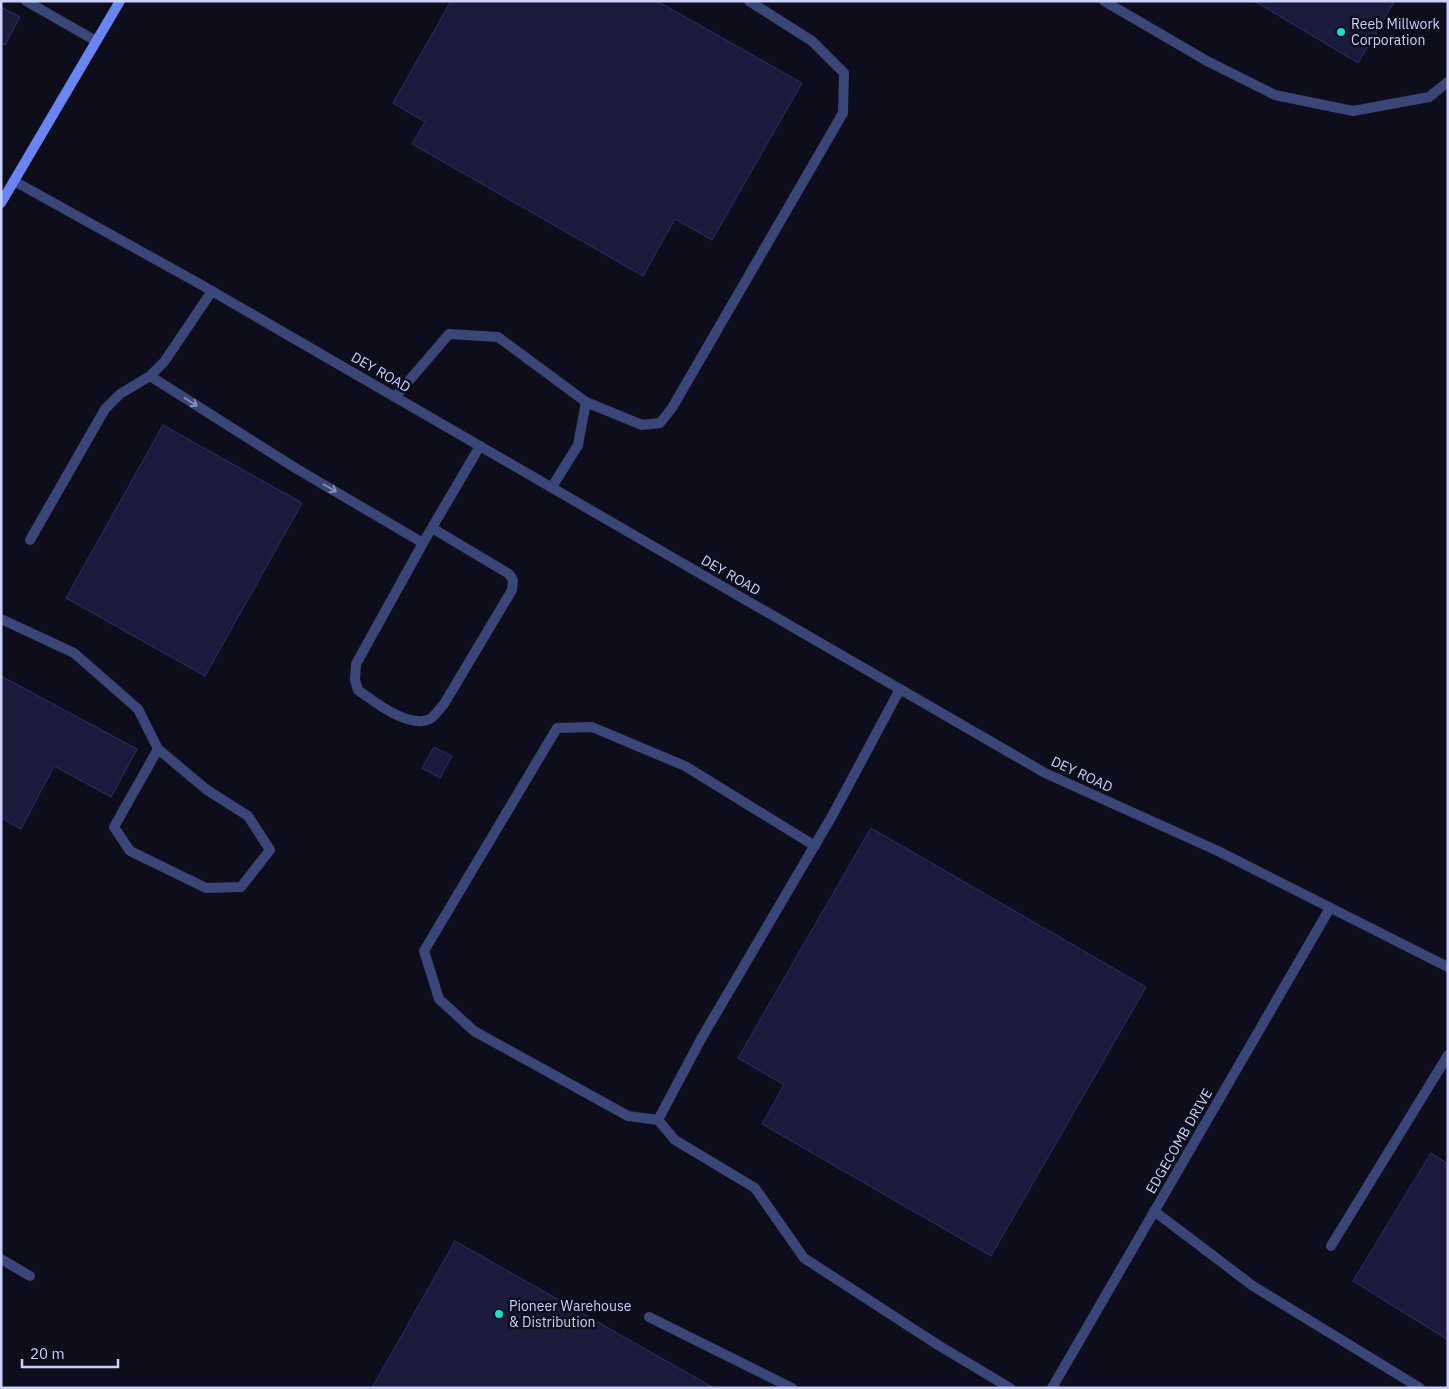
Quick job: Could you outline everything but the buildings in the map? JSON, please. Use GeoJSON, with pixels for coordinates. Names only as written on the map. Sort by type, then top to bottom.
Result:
{"type":"FeatureCollection","features":[{"type":"Feature","properties":{"kind":"main road"},"geometry":{"type":"LineString","coordinates":[[1,203],[120,1]]}},
{"type":"Feature","properties":{"kind":"street"},"geometry":{"type":"LineString","coordinates":[[26,1],[96,42]]}},
{"type":"Feature","properties":{"kind":"street"},"geometry":{"type":"LineString","coordinates":[[395,397],[449,334],[498,337],[586,402],[642,425],[660,422],[672,408],[843,113],[844,73],[812,41],[749,1]]}},
{"type":"Feature","properties":{"kind":"street"},"geometry":{"type":"LineString","coordinates":[[1104,1],[1207,62],[1275,95],[1353,111],[1429,97],[1448,82]]}},
{"type":"Feature","properties":{"kind":"street","name":"DEY ROAD"},"geometry":{"type":"LineString","coordinates":[[14,181],[212,291],[1045,773],[1218,851],[1448,967]]}},
{"type":"Feature","properties":{"kind":"street"},"geometry":{"type":"LineString","coordinates":[[30,540],[105,409],[120,394],[150,376],[164,362],[212,291]]}},
{"type":"Feature","properties":{"kind":"street"},"geometry":{"type":"LineString","coordinates":[[150,376],[297,469],[423,543]]}},
{"type":"Feature","properties":{"kind":"street"},"geometry":{"type":"LineString","coordinates":[[552,488],[578,445],[586,402]]}},
{"type":"Feature","properties":{"kind":"street"},"geometry":{"type":"LineString","coordinates":[[432,528],[509,574],[513,580],[512,590],[444,704],[430,718],[417,722],[393,714],[358,690],[355,680],[356,664],[423,543],[480,446]]}},
{"type":"Feature","properties":{"kind":"street"},"geometry":{"type":"LineString","coordinates":[[1,619],[74,653],[138,709],[158,749],[207,790],[248,816],[270,850],[241,887],[206,888],[130,851],[114,827],[158,749]]}},
{"type":"Feature","properties":{"kind":"street"},"geometry":{"type":"LineString","coordinates":[[658,1120],[702,1039],[814,846],[900,689]]}},
{"type":"Feature","properties":{"kind":"street"},"geometry":{"type":"LineString","coordinates":[[814,846],[685,766],[592,727],[558,728],[424,951],[440,999],[474,1031],[628,1116],[658,1120],[675,1140],[755,1188],[804,1258],[938,1346],[1010,1388]]}},
{"type":"Feature","properties":{"kind":"street","name":"EDGECOMB DRIVE"},"geometry":{"type":"LineString","coordinates":[[1052,1388],[1330,908]]}},
{"type":"Feature","properties":{"kind":"street"},"geometry":{"type":"LineString","coordinates":[[1331,1246],[1448,1055]]}},
{"type":"Feature","properties":{"kind":"street"},"geometry":{"type":"LineString","coordinates":[[1154,1211],[1253,1286],[1420,1388]]}},
{"type":"Feature","properties":{"kind":"street"},"geometry":{"type":"LineString","coordinates":[[1,1260],[30,1276]]}},
{"type":"Feature","properties":{"kind":"street"},"geometry":{"type":"LineString","coordinates":[[649,1317],[792,1388]]}},
{"type":"Feature","properties":{"kind":"place","name":"Reeb Millwork Corporation"},"geometry":{"type":"Point","coordinates":[1341,32]}},
{"type":"Feature","properties":{"kind":"place","name":"Pioneer Warehouse & Distribution"},"geometry":{"type":"Point","coordinates":[499,1314]}}]}
